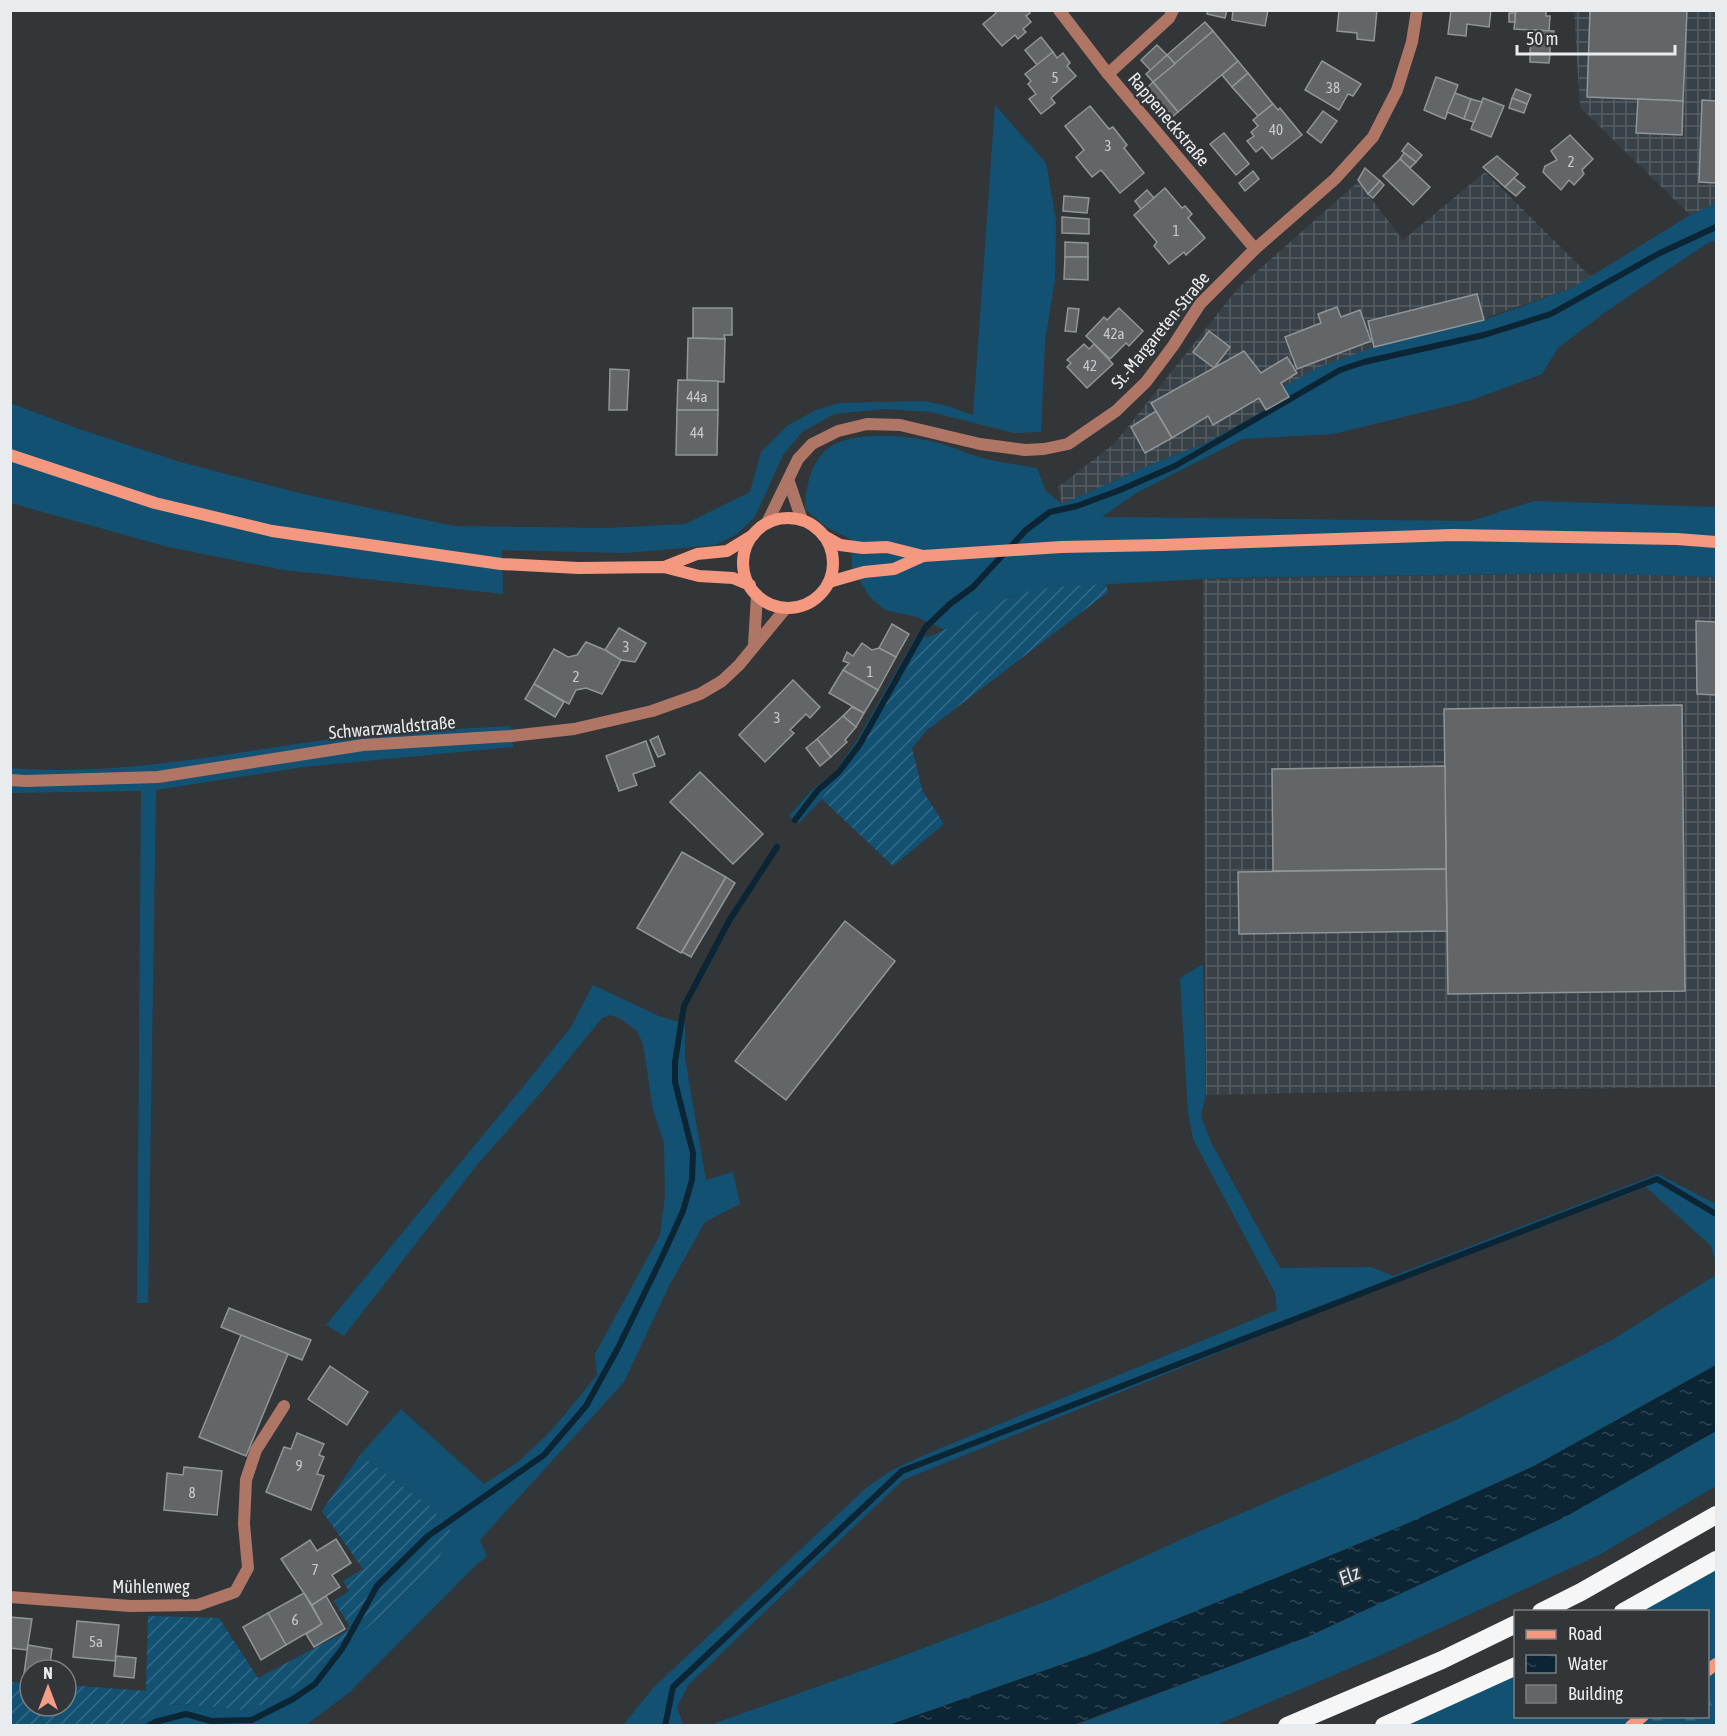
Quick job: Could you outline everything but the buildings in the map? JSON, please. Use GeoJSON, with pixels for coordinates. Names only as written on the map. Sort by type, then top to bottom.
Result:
{"type":"FeatureCollection","features":[{"type":"Feature","properties":{"kind":"highway"},"geometry":{"type":"LineString","coordinates":[[1543,1610],[1581,1592],[1716,1515]]}},
{"type":"Feature","properties":{"kind":"highway"},"geometry":{"type":"LineString","coordinates":[[1625,1610],[1716,1560]]}},
{"type":"Feature","properties":{"kind":"highway"},"geometry":{"type":"LineString","coordinates":[[1287,1725],[1442,1660],[1514,1624]]}},
{"type":"Feature","properties":{"kind":"highway"},"geometry":{"type":"LineString","coordinates":[[1384,1725],[1514,1666]]}},
{"type":"Feature","properties":{"kind":"main road"},"geometry":{"type":"LineString","coordinates":[[10,455],[155,503],[272,531],[501,564],[578,568],[664,567],[699,576],[733,578],[753,590],[765,602],[786,608],[811,602],[822,593],[829,582],[833,563],[829,544],[818,529],[802,520],[784,519],[767,523],[753,535],[727,551],[696,554],[664,567]]}},
{"type":"Feature","properties":{"kind":"main road"},"geometry":{"type":"LineString","coordinates":[[753,535],[748,542],[744,559],[746,578],[753,590]]}},
{"type":"Feature","properties":{"kind":"main road"},"geometry":{"type":"LineString","coordinates":[[824,536],[840,545],[863,548],[887,547],[923,556],[1061,547],[1453,535],[1677,539],[1716,542]]}},
{"type":"Feature","properties":{"kind":"main road"},"geometry":{"type":"LineString","coordinates":[[829,582],[864,572],[894,569],[923,556]]}},
{"type":"Feature","properties":{"kind":"street","name":"Rappeneckstraße"},"geometry":{"type":"LineString","coordinates":[[1059,10],[1108,74],[1255,249]]}},
{"type":"Feature","properties":{"kind":"street"},"geometry":{"type":"LineString","coordinates":[[1108,74],[1169,18],[1173,10]]}},
{"type":"Feature","properties":{"kind":"street","name":"St.-Margareten-Straße"},"geometry":{"type":"LineString","coordinates":[[767,523],[789,482],[798,459],[812,444],[838,431],[867,424],[900,425],[980,444],[1025,450],[1044,449],[1068,444],[1116,411],[1146,381],[1173,346],[1200,304],[1255,249],[1335,179],[1373,137],[1397,90],[1412,42],[1418,10]]}},
{"type":"Feature","properties":{"kind":"street"},"geometry":{"type":"LineString","coordinates":[[789,482],[802,520]]}},
{"type":"Feature","properties":{"kind":"street"},"geometry":{"type":"LineString","coordinates":[[753,590],[754,645]]}},
{"type":"Feature","properties":{"kind":"street","name":"Schwarzwaldstraße"},"geometry":{"type":"LineString","coordinates":[[10,780],[158,777],[363,745],[511,736],[574,729],[652,711],[700,694],[722,681],[739,665],[786,608]]}},
{"type":"Feature","properties":{"kind":"street","name":"Mühlenweg"},"geometry":{"type":"LineString","coordinates":[[10,1598],[130,1606],[198,1605],[235,1592],[248,1568],[244,1524],[246,1480],[256,1450],[284,1406]]}},
{"type":"Feature","properties":{"kind":"shaded area"},"geometry":{"type":"Polygon","coordinates":[[[1574,11],[1716,11],[1716,203],[1690,215],[1580,107],[1574,11]]]}},
{"type":"Feature","properties":{"kind":"shaded area"},"geometry":{"type":"Polygon","coordinates":[[[1485,172],[1591,277],[1572,288],[1284,387],[1289,397],[1206,443],[1062,504],[1058,487],[1115,443],[1238,288],[1358,182],[1403,240],[1485,172]]]}},
{"type":"Feature","properties":{"kind":"shaded area"},"geometry":{"type":"Polygon","coordinates":[[[1586,573],[1716,577],[1716,1087],[1206,1095],[1203,579],[1586,573]]]}},
{"type":"Feature","properties":{"kind":"green space"},"geometry":{"type":"Polygon","coordinates":[[[995,105],[1046,163],[1056,220],[1055,280],[1045,340],[1041,432],[1014,433],[931,412],[884,409],[834,414],[802,432],[783,455],[755,517],[737,534],[715,545],[627,553],[502,550],[503,594],[284,570],[164,546],[11,503],[10,403],[79,429],[180,462],[303,494],[454,526],[606,528],[685,524],[750,492],[761,452],[787,426],[816,410],[840,403],[924,401],[973,415],[995,105]]]}},
{"type":"Feature","properties":{"kind":"green space"},"geometry":{"type":"Polygon","coordinates":[[[1716,203],[1716,240],[1706,244],[1604,313],[1558,348],[1542,374],[1469,401],[1333,434],[1242,439],[1138,492],[1102,517],[1471,521],[1534,501],[1716,507],[1716,577],[1586,573],[1223,578],[1056,587],[1009,597],[945,630],[917,617],[885,610],[869,596],[852,568],[851,539],[826,527],[805,509],[809,479],[814,465],[823,453],[833,445],[846,440],[876,436],[922,439],[987,459],[1037,468],[1046,491],[1062,504],[1206,443],[1289,397],[1283,387],[1317,368],[1374,347],[1484,320],[1572,288],[1690,215],[1716,203]]]}},
{"type":"Feature","properties":{"kind":"green space"},"geometry":{"type":"Polygon","coordinates":[[[1106,584],[1108,592],[926,731],[912,748],[922,790],[944,824],[893,866],[822,799],[928,637],[998,602],[1020,594],[1056,587],[1106,584]]]}},
{"type":"Feature","properties":{"kind":"green space"},"geometry":{"type":"Polygon","coordinates":[[[917,635],[928,637],[822,799],[799,823],[789,816],[813,789],[834,773],[856,742],[917,635]]]}},
{"type":"Feature","properties":{"kind":"green space"},"geometry":{"type":"Polygon","coordinates":[[[511,726],[513,747],[303,767],[156,790],[148,1303],[137,1303],[141,791],[11,793],[10,768],[51,770],[132,766],[355,736],[511,726]]]}},
{"type":"Feature","properties":{"kind":"green space"},"geometry":{"type":"Polygon","coordinates":[[[1203,964],[1206,1092],[1201,1117],[1211,1142],[1280,1268],[1371,1267],[1393,1276],[1658,1174],[1716,1204],[1716,1263],[1711,1246],[1646,1187],[1307,1317],[903,1480],[688,1685],[677,1707],[683,1725],[623,1725],[654,1687],[866,1488],[892,1470],[1277,1310],[1275,1293],[1193,1139],[1188,1112],[1180,978],[1203,964]]]}},
{"type":"Feature","properties":{"kind":"green space"},"geometry":{"type":"Polygon","coordinates":[[[593,985],[661,1017],[685,1023],[685,1058],[706,1180],[733,1172],[740,1204],[705,1222],[670,1284],[624,1382],[480,1540],[487,1556],[350,1692],[306,1725],[133,1726],[166,1705],[183,1704],[241,1710],[264,1704],[303,1682],[432,1573],[431,1507],[360,1455],[401,1409],[484,1484],[518,1462],[551,1431],[597,1375],[595,1354],[660,1235],[665,1196],[664,1143],[653,1110],[643,1044],[637,1031],[621,1019],[611,1015],[602,1018],[544,1089],[477,1165],[344,1336],[326,1325],[571,1027],[593,985]]]}},
{"type":"Feature","properties":{"kind":"green space"},"geometry":{"type":"Polygon","coordinates":[[[1716,1275],[1716,1365],[1534,1466],[1404,1525],[1097,1652],[889,1725],[707,1726],[895,1659],[1052,1599],[1189,1536],[1458,1419],[1612,1340],[1716,1275]]]}},
{"type":"Feature","properties":{"kind":"green space"},"geometry":{"type":"Polygon","coordinates":[[[1716,1431],[1716,1486],[1599,1555],[1381,1655],[1216,1725],[1073,1726],[1307,1637],[1565,1517],[1716,1431]]]}},
{"type":"Feature","properties":{"kind":"green space"},"geometry":{"type":"Polygon","coordinates":[[[360,1455],[431,1507],[451,1532],[432,1573],[303,1682],[264,1704],[241,1710],[183,1704],[166,1705],[133,1725],[11,1725],[11,1682],[18,1682],[18,1718],[78,1718],[78,1686],[146,1691],[148,1616],[219,1618],[258,1678],[347,1631],[349,1625],[334,1601],[349,1591],[343,1581],[363,1569],[322,1511],[360,1455]]]}},
{"type":"Feature","properties":{"kind":"green space"},"geometry":{"type":"Polygon","coordinates":[[[1716,1560],[1716,1664],[1709,1669],[1709,1610],[1627,1610],[1716,1560]]]}},
{"type":"Feature","properties":{"kind":"green space"},"geometry":{"type":"Polygon","coordinates":[[[1716,1664],[1716,1725],[1631,1726],[1642,1718],[1709,1718],[1709,1669],[1716,1664]]]}},
{"type":"Feature","properties":{"kind":"green space"},"geometry":{"type":"Polygon","coordinates":[[[1514,1666],[1514,1718],[1642,1718],[1631,1726],[1384,1726],[1514,1666]]]}},
{"type":"Feature","properties":{"kind":"water","name":"Elz"},"geometry":{"type":"Polygon","coordinates":[[[1716,1365],[1716,1431],[1565,1517],[1307,1637],[1073,1725],[889,1725],[1097,1652],[1404,1525],[1534,1466],[1716,1365]]]}},
{"type":"Feature","properties":{"kind":"waterway"},"geometry":{"type":"LineString","coordinates":[[795,820],[818,790],[838,773],[860,744],[925,628],[950,604],[973,587],[1026,530],[1050,512],[1077,506],[1175,466],[1340,370],[1364,362],[1484,335],[1551,314],[1660,253],[1716,227]]}},
{"type":"Feature","properties":{"kind":"waterway"},"geometry":{"type":"LineString","coordinates":[[148,1726],[186,1714],[211,1721],[252,1720],[293,1699],[315,1684],[342,1649],[377,1586],[428,1536],[544,1455],[586,1406],[618,1348],[663,1255],[683,1211],[692,1180],[693,1153],[675,1082],[675,1062],[684,1006],[729,921],[777,847]]}},
{"type":"Feature","properties":{"kind":"waterway"},"geometry":{"type":"LineString","coordinates":[[665,1726],[673,1687],[902,1471],[1657,1179],[1716,1214]]}}]}
